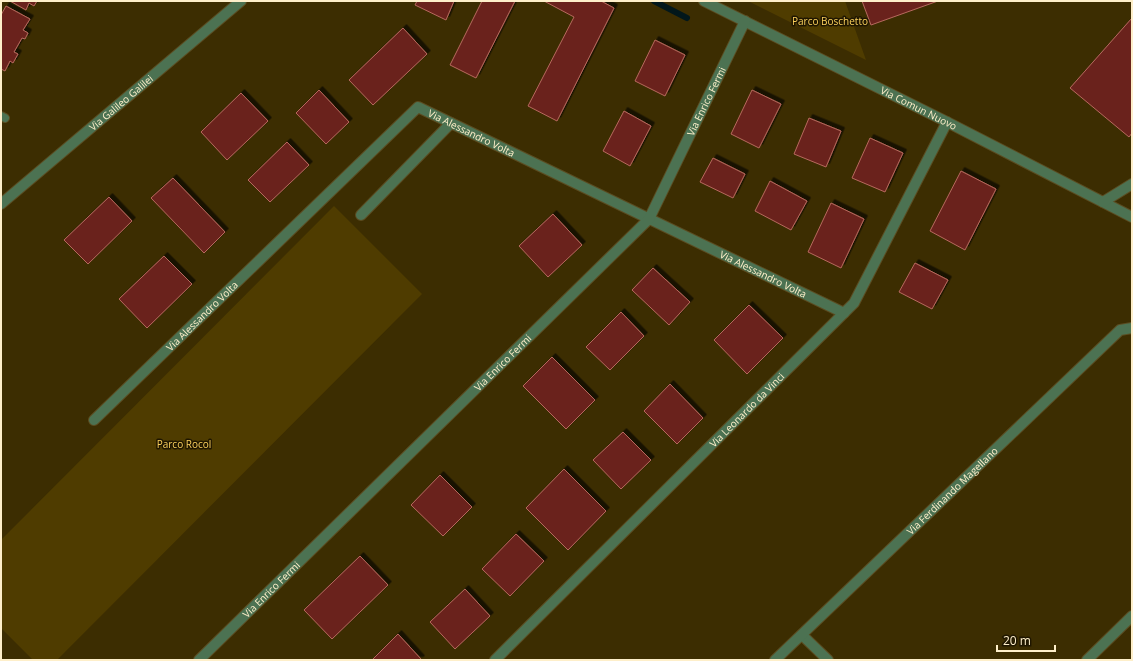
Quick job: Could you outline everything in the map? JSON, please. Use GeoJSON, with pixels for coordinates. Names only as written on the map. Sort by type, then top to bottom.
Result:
{"type":"FeatureCollection","features":[{"type":"Feature","properties":{"kind":"street","name":"Via Galileo Galilei"},"geometry":{"type":"LineString","coordinates":[[1,204],[241,1]]}},
{"type":"Feature","properties":{"kind":"street","name":"Via Comun Nuovo"},"geometry":{"type":"LineString","coordinates":[[704,1],[947,122],[1132,217]]}},
{"type":"Feature","properties":{"kind":"street","name":"Via Enrico Fermi"},"geometry":{"type":"LineString","coordinates":[[199,660],[649,219],[745,22]]}},
{"type":"Feature","properties":{"kind":"street","name":"Via Alessandro Volta"},"geometry":{"type":"LineString","coordinates":[[94,420],[418,107],[844,313]]}},
{"type":"Feature","properties":{"kind":"street","name":"Via Leonardo da Vinci"},"geometry":{"type":"LineString","coordinates":[[495,660],[854,304],[947,122]]}},
{"type":"Feature","properties":{"kind":"street"},"geometry":{"type":"LineString","coordinates":[[361,215],[451,123]]}},
{"type":"Feature","properties":{"kind":"street"},"geometry":{"type":"LineString","coordinates":[[1103,202],[1132,184]]}},
{"type":"Feature","properties":{"kind":"street","name":"Via Ferdinando Magellano"},"geometry":{"type":"LineString","coordinates":[[775,660],[1120,330],[1132,328]]}},
{"type":"Feature","properties":{"kind":"street"},"geometry":{"type":"LineString","coordinates":[[1087,660],[1132,616]]}},
{"type":"Feature","properties":{"kind":"street"},"geometry":{"type":"LineString","coordinates":[[802,635],[828,660]]}},
{"type":"Feature","properties":{"kind":"green space","name":"Parco Boschetto"},"geometry":{"type":"Polygon","coordinates":[[[748,1],[845,1],[866,60],[748,1]]]}},
{"type":"Feature","properties":{"kind":"green space","name":"Parco Rocol"},"geometry":{"type":"Polygon","coordinates":[[[334,206],[422,294],[57,660],[33,660],[1,628],[1,540],[334,206]]]}},
{"type":"Feature","properties":{"kind":"building"},"geometry":{"type":"Polygon","coordinates":[[[10,1],[37,1],[34,6],[29,3],[26,10],[10,1]]]}},
{"type":"Feature","properties":{"kind":"building"},"geometry":{"type":"Polygon","coordinates":[[[417,1],[454,1],[446,20],[415,5],[417,1]]]}},
{"type":"Feature","properties":{"kind":"building"},"geometry":{"type":"Polygon","coordinates":[[[482,1],[515,1],[476,78],[450,65],[482,1]]]}},
{"type":"Feature","properties":{"kind":"building"},"geometry":{"type":"Polygon","coordinates":[[[544,1],[601,1],[614,8],[557,121],[528,106],[574,17],[544,1]]]}},
{"type":"Feature","properties":{"kind":"building"},"geometry":{"type":"Polygon","coordinates":[[[862,1],[938,1],[871,25],[862,1]]]}},
{"type":"Feature","properties":{"kind":"building"},"geometry":{"type":"Polygon","coordinates":[[[6,6],[30,19],[23,30],[28,33],[25,39],[22,38],[14,52],[18,54],[13,63],[10,61],[5,71],[1,69],[1,15],[6,6]]]}},
{"type":"Feature","properties":{"kind":"building"},"geometry":{"type":"Polygon","coordinates":[[[1132,18],[1132,133],[1129,137],[1070,88],[1132,18]]]}},
{"type":"Feature","properties":{"kind":"building"},"geometry":{"type":"Polygon","coordinates":[[[403,28],[427,54],[373,105],[349,80],[403,28]]]}},
{"type":"Feature","properties":{"kind":"building"},"geometry":{"type":"Polygon","coordinates":[[[655,40],[685,55],[665,96],[635,81],[655,40]]]}},
{"type":"Feature","properties":{"kind":"building"},"geometry":{"type":"Polygon","coordinates":[[[319,90],[349,122],[326,144],[296,113],[319,90]]]}},
{"type":"Feature","properties":{"kind":"building"},"geometry":{"type":"Polygon","coordinates":[[[752,90],[781,104],[759,148],[731,134],[752,90]]]}},
{"type":"Feature","properties":{"kind":"building"},"geometry":{"type":"Polygon","coordinates":[[[241,93],[268,121],[227,160],[201,132],[241,93]]]}},
{"type":"Feature","properties":{"kind":"building"},"geometry":{"type":"Polygon","coordinates":[[[624,111],[651,126],[630,166],[603,151],[624,111]]]}},
{"type":"Feature","properties":{"kind":"building"},"geometry":{"type":"Polygon","coordinates":[[[809,118],[841,131],[826,167],[794,154],[809,118]]]}},
{"type":"Feature","properties":{"kind":"building"},"geometry":{"type":"Polygon","coordinates":[[[870,138],[903,153],[885,192],[852,178],[870,138]]]}},
{"type":"Feature","properties":{"kind":"building"},"geometry":{"type":"Polygon","coordinates":[[[287,142],[309,165],[270,202],[248,180],[287,142]]]}},
{"type":"Feature","properties":{"kind":"building"},"geometry":{"type":"Polygon","coordinates":[[[713,158],[745,174],[733,198],[700,182],[713,158]]]}},
{"type":"Feature","properties":{"kind":"building"},"geometry":{"type":"Polygon","coordinates":[[[961,171],[996,189],[965,250],[930,231],[961,171]]]}},
{"type":"Feature","properties":{"kind":"building"},"geometry":{"type":"Polygon","coordinates":[[[173,178],[225,232],[204,253],[151,198],[173,178]]]}},
{"type":"Feature","properties":{"kind":"building"},"geometry":{"type":"Polygon","coordinates":[[[770,181],[807,201],[791,230],[755,211],[770,181]]]}},
{"type":"Feature","properties":{"kind":"building"},"geometry":{"type":"Polygon","coordinates":[[[109,197],[132,221],[88,264],[64,240],[109,197]]]}},
{"type":"Feature","properties":{"kind":"building"},"geometry":{"type":"Polygon","coordinates":[[[831,203],[864,219],[841,268],[808,252],[831,203]]]}},
{"type":"Feature","properties":{"kind":"building"},"geometry":{"type":"Polygon","coordinates":[[[553,214],[582,245],[548,277],[519,246],[553,214]]]}},
{"type":"Feature","properties":{"kind":"building"},"geometry":{"type":"Polygon","coordinates":[[[164,256],[192,284],[147,328],[119,299],[164,256]]]}},
{"type":"Feature","properties":{"kind":"building"},"geometry":{"type":"Polygon","coordinates":[[[915,263],[948,280],[932,309],[899,292],[915,263]]]}},
{"type":"Feature","properties":{"kind":"building"},"geometry":{"type":"Polygon","coordinates":[[[653,268],[690,302],[669,325],[632,290],[653,268]]]}},
{"type":"Feature","properties":{"kind":"building"},"geometry":{"type":"Polygon","coordinates":[[[749,305],[783,338],[747,374],[714,340],[749,305]]]}},
{"type":"Feature","properties":{"kind":"building"},"geometry":{"type":"Polygon","coordinates":[[[621,312],[644,336],[610,370],[586,347],[621,312]]]}},
{"type":"Feature","properties":{"kind":"building"},"geometry":{"type":"Polygon","coordinates":[[[552,357],[595,400],[566,429],[523,386],[552,357]]]}},
{"type":"Feature","properties":{"kind":"building"},"geometry":{"type":"Polygon","coordinates":[[[670,384],[703,418],[677,444],[644,411],[670,384]]]}},
{"type":"Feature","properties":{"kind":"building"},"geometry":{"type":"Polygon","coordinates":[[[623,432],[651,460],[621,489],[593,460],[623,432]]]}},
{"type":"Feature","properties":{"kind":"building"},"geometry":{"type":"Polygon","coordinates":[[[564,469],[606,511],[568,550],[526,508],[564,469]]]}},
{"type":"Feature","properties":{"kind":"building"},"geometry":{"type":"Polygon","coordinates":[[[440,475],[472,507],[443,536],[411,505],[440,475]]]}},
{"type":"Feature","properties":{"kind":"building"},"geometry":{"type":"Polygon","coordinates":[[[516,534],[544,561],[510,596],[482,569],[516,534]]]}},
{"type":"Feature","properties":{"kind":"building"},"geometry":{"type":"Polygon","coordinates":[[[360,556],[388,585],[332,639],[304,610],[360,556]]]}},
{"type":"Feature","properties":{"kind":"building"},"geometry":{"type":"Polygon","coordinates":[[[465,589],[490,616],[455,649],[430,622],[465,589]]]}},
{"type":"Feature","properties":{"kind":"building"},"geometry":{"type":"Polygon","coordinates":[[[398,634],[421,659],[420,660],[372,660],[398,634]]]}},
{"type":"Feature","properties":{"kind":"waterway"},"geometry":{"type":"LineString","coordinates":[[654,1],[687,18]]}}]}
